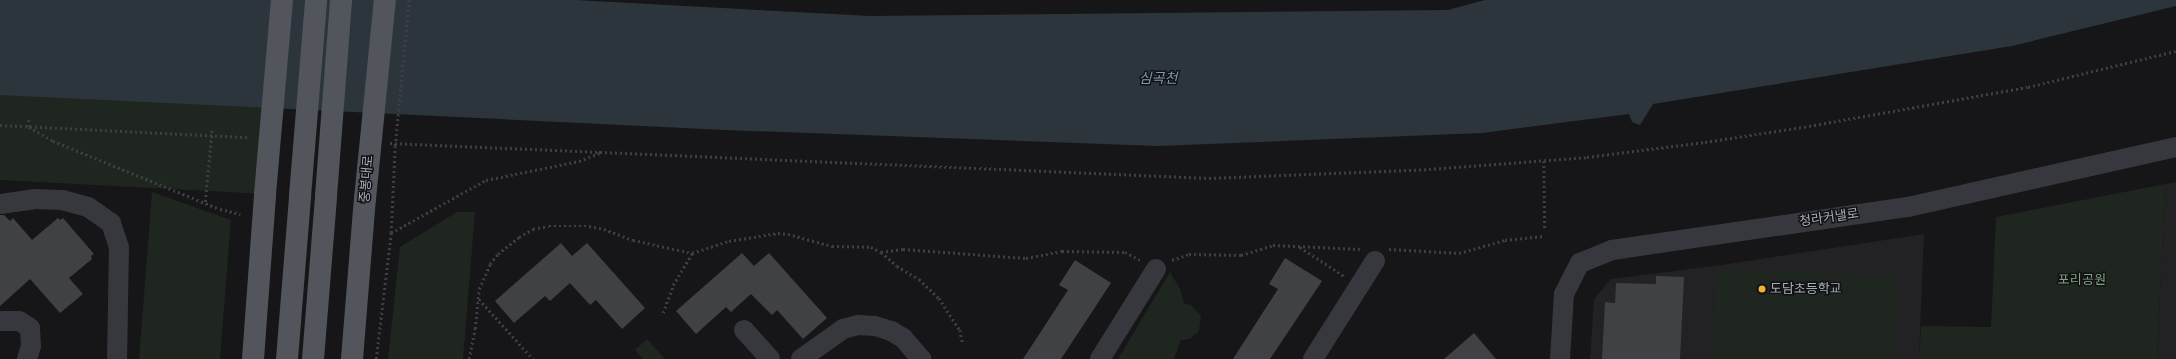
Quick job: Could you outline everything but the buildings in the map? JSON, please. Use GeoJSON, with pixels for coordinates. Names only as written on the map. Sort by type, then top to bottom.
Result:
{"type":"FeatureCollection","features":[{"type":"Feature","properties":{"kind":"main road"},"geometry":{"type":"LineString","coordinates":[[253,359],[265,194],[282,0]]}},
{"type":"Feature","properties":{"kind":"main road"},"geometry":{"type":"LineString","coordinates":[[287,359],[316,0]]}},
{"type":"Feature","properties":{"kind":"main road"},"geometry":{"type":"LineString","coordinates":[[313,359],[342,0]]}},
{"type":"Feature","properties":{"kind":"main road","name":"중봉대로"},"geometry":{"type":"LineString","coordinates":[[352,359],[385,0]]}},
{"type":"Feature","properties":{"kind":"street","name":"청라커낼로"},"geometry":{"type":"LineString","coordinates":[[1560,359],[1564,294],[1580,263],[1612,250],[1908,207],[2176,147]]}},
{"type":"Feature","properties":{"kind":"street"},"geometry":{"type":"LineString","coordinates":[[0,204],[34,199],[62,200],[88,207],[111,224],[119,247],[117,359]]}},
{"type":"Feature","properties":{"kind":"street"},"geometry":{"type":"LineString","coordinates":[[1313,359],[1360,286],[1375,253]]}},
{"type":"Feature","properties":{"kind":"street"},"geometry":{"type":"LineString","coordinates":[[1100,359],[1156,269]]}},
{"type":"Feature","properties":{"kind":"street"},"geometry":{"type":"LineString","coordinates":[[0,321],[19,321],[30,328],[31,346],[27,359]]}},
{"type":"Feature","properties":{"kind":"street"},"geometry":{"type":"LineString","coordinates":[[801,359],[843,329],[858,326],[875,326],[891,330],[903,338],[921,359]]}},
{"type":"Feature","properties":{"kind":"street"},"geometry":{"type":"LineString","coordinates":[[744,330],[770,359]]}},
{"type":"Feature","properties":{"kind":"path"},"geometry":{"type":"LineString","coordinates":[[376,359],[391,233],[395,146],[409,0]]}},
{"type":"Feature","properties":{"kind":"path"},"geometry":{"type":"LineString","coordinates":[[382,143],[1209,178],[1429,169],[1544,161],[1705,142],[1816,125],[2028,87],[2176,51]]}},
{"type":"Feature","properties":{"kind":"path"},"geometry":{"type":"LineString","coordinates":[[29,120],[29,127]]}},
{"type":"Feature","properties":{"kind":"path"},"geometry":{"type":"LineString","coordinates":[[0,125],[250,137]]}},
{"type":"Feature","properties":{"kind":"path"},"geometry":{"type":"LineString","coordinates":[[29,127],[53,141],[205,202],[240,214]]}},
{"type":"Feature","properties":{"kind":"path"},"geometry":{"type":"LineString","coordinates":[[205,202],[212,129]]}},
{"type":"Feature","properties":{"kind":"path"},"geometry":{"type":"LineString","coordinates":[[600,148],[600,153]]}},
{"type":"Feature","properties":{"kind":"path"},"geometry":{"type":"LineString","coordinates":[[391,233],[486,180],[579,161],[600,153]]}},
{"type":"Feature","properties":{"kind":"path"},"geometry":{"type":"LineString","coordinates":[[1544,161],[1545,230]]}},
{"type":"Feature","properties":{"kind":"path"},"geometry":{"type":"LineString","coordinates":[[470,359],[476,329],[478,299],[482,279],[498,254],[519,237],[533,230],[549,226],[589,226],[604,229],[633,240],[692,253],[729,241],[778,233],[788,234],[825,245],[871,247],[882,252],[897,266],[919,279],[939,298],[960,330],[963,344]]}},
{"type":"Feature","properties":{"kind":"path"},"geometry":{"type":"LineString","coordinates":[[882,252],[903,249],[1026,258],[1062,251],[1125,252],[1156,269],[1175,258],[1189,254],[1241,255],[1273,245],[1375,253],[1459,253],[1505,240],[1544,236]]}},
{"type":"Feature","properties":{"kind":"path"},"geometry":{"type":"LineString","coordinates":[[1299,246],[1360,286]]}},
{"type":"Feature","properties":{"kind":"path"},"geometry":{"type":"LineString","coordinates":[[663,313],[673,285],[692,253]]}},
{"type":"Feature","properties":{"kind":"path"},"geometry":{"type":"LineString","coordinates":[[478,299],[534,359]]}},
{"type":"Feature","properties":{"kind":"shaded area"},"geometry":{"type":"Polygon","coordinates":[[[2176,182],[2176,359],[2157,359],[2165,184],[2176,182]]]}},
{"type":"Feature","properties":{"kind":"shaded area","name":"도담초등학교"},"geometry":{"type":"Polygon","coordinates":[[[1924,234],[1919,359],[1590,359],[1594,299],[1611,279],[1721,265],[1924,234]]]}},
{"type":"Feature","properties":{"kind":"green space"},"geometry":{"type":"Polygon","coordinates":[[[0,0],[262,0],[265,194],[0,180],[0,0]]]}},
{"type":"Feature","properties":{"kind":"green space","name":"포리공원"},"geometry":{"type":"Polygon","coordinates":[[[2165,184],[2157,359],[1919,359],[1921,326],[1991,327],[1996,217],[2165,184]]]}},
{"type":"Feature","properties":{"kind":"green space"},"geometry":{"type":"Polygon","coordinates":[[[152,192],[231,220],[220,359],[139,359],[152,192]]]}},
{"type":"Feature","properties":{"kind":"green space"},"geometry":{"type":"Polygon","coordinates":[[[457,212],[475,212],[463,359],[388,359],[400,247],[457,212]]]}},
{"type":"Feature","properties":{"kind":"green space"},"geometry":{"type":"Polygon","coordinates":[[[1717,268],[1899,277],[1895,359],[1712,359],[1717,268]]]}},
{"type":"Feature","properties":{"kind":"green space"},"geometry":{"type":"Polygon","coordinates":[[[1170,272],[1180,289],[1184,303],[1191,305],[1201,316],[1199,331],[1190,339],[1181,340],[1174,359],[1118,359],[1170,272]]]}},
{"type":"Feature","properties":{"kind":"green space"},"geometry":{"type":"Polygon","coordinates":[[[647,339],[665,359],[643,359],[635,350],[647,339]]]}},
{"type":"Feature","properties":{"kind":"water","name":"심곡천"},"geometry":{"type":"Polygon","coordinates":[[[0,0],[575,0],[870,16],[1448,10],[1485,0],[2176,0],[2176,6],[2012,46],[1653,104],[1640,125],[1632,122],[1629,114],[1482,133],[1158,146],[725,130],[0,95],[0,0]]]}},
{"type":"Feature","properties":{"kind":"place","name":"도담초등학교"},"geometry":{"type":"Point","coordinates":[1762,289]}}]}
